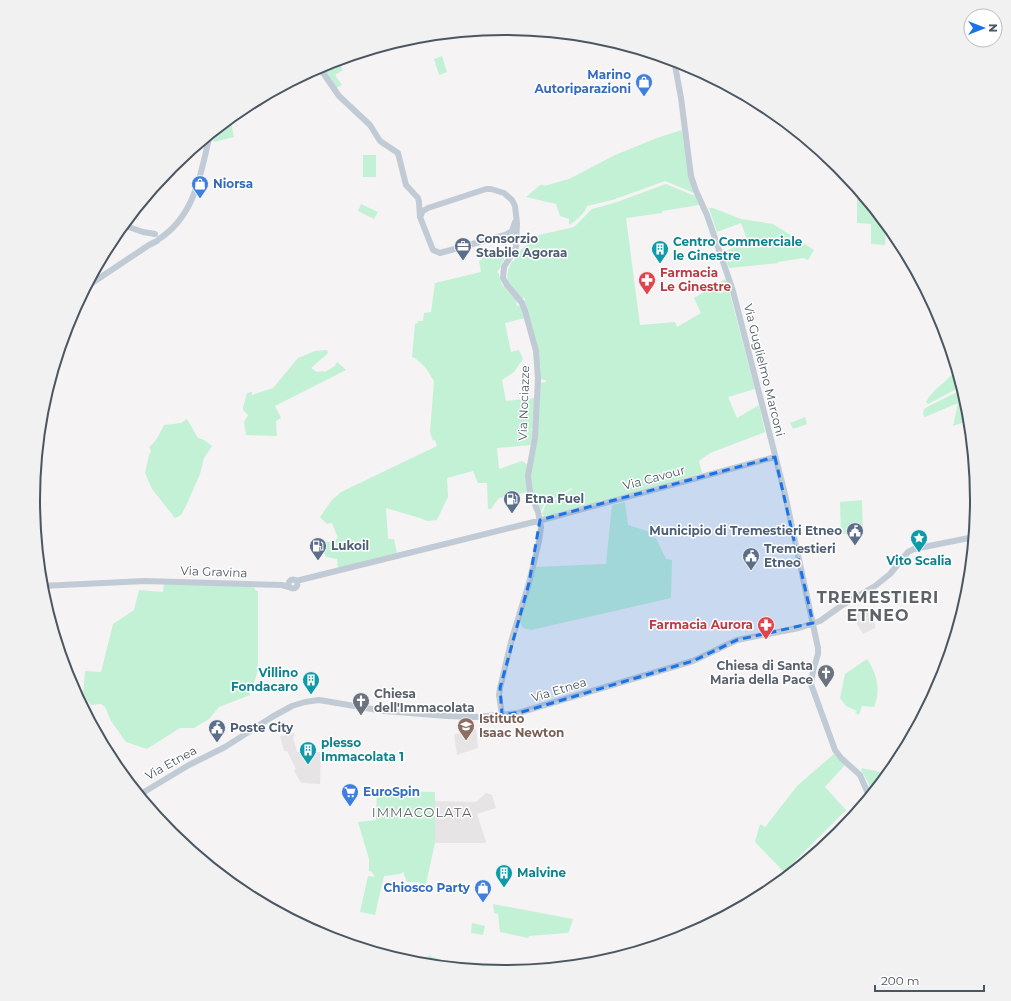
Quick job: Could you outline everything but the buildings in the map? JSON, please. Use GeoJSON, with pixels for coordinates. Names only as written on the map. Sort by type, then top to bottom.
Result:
{"type":"FeatureCollection","features":[{"type":"Feature","properties":{"kind":"main road","name":"Via Guglielmo Marconi"},"geometry":{"type":"LineString","coordinates":[[675,67],[682,103],[691,176],[707,215],[733,291],[786,500],[813,623],[818,654],[812,676],[812,688],[835,750],[841,758],[860,775],[868,792]]}},
{"type":"Feature","properties":{"kind":"main road"},"geometry":{"type":"LineString","coordinates":[[323,72],[339,96],[370,125],[380,141],[398,153],[406,185],[418,198],[426,203],[436,204]]}},
{"type":"Feature","properties":{"kind":"main road"},"geometry":{"type":"LineString","coordinates":[[95,281],[149,245],[156,238],[172,230],[188,208],[196,190],[208,144]]}},
{"type":"Feature","properties":{"kind":"main road","name":"Via Nociazze"},"geometry":{"type":"LineString","coordinates":[[420,219],[425,210],[436,204],[486,189],[504,193],[512,200],[515,206],[517,244],[503,270],[503,278],[513,294],[524,307],[537,357],[538,380],[536,427],[528,476],[530,492],[541,527],[529,582],[511,642],[499,695],[502,715]]}},
{"type":"Feature","properties":{"kind":"main road"},"geometry":{"type":"LineString","coordinates":[[418,198],[420,219],[427,237],[433,250],[440,253],[505,235],[512,230],[516,216]]}},
{"type":"Feature","properties":{"kind":"main road"},"geometry":{"type":"LineString","coordinates":[[129,227],[156,238]]}},
{"type":"Feature","properties":{"kind":"main road"},"geometry":{"type":"LineString","coordinates":[[505,235],[509,236],[513,240],[510,257]]}},
{"type":"Feature","properties":{"kind":"main road","name":"Via Cavour"},"geometry":{"type":"LineString","coordinates":[[289,585],[294,589],[296,583],[352,567],[520,525],[538,522],[540,520],[774,457]]}},
{"type":"Feature","properties":{"kind":"main road","name":"Via Etnea"},"geometry":{"type":"LineString","coordinates":[[143,792],[176,772],[225,747],[292,706],[319,700],[392,712],[476,717],[502,715],[529,710],[693,661],[737,640],[799,628],[820,621],[840,606],[876,586],[890,574],[908,552],[914,549],[969,538]]}},
{"type":"Feature","properties":{"kind":"main road","name":"Via Gravina"},"geometry":{"type":"LineString","coordinates":[[48,586],[145,581],[289,585]]}},
{"type":"Feature","properties":{"kind":"highlighted area"},"geometry":{"type":"Polygon","coordinates":[[[775,457],[813,623],[737,640],[693,661],[522,712],[502,715],[500,688],[529,583],[540,520],[775,457]]]}},
{"type":"Feature","properties":{"kind":"shaded area"},"geometry":{"type":"Polygon","coordinates":[[[866,608],[868,612],[871,610],[875,620],[875,628],[863,634],[853,617],[866,608]]]}},
{"type":"Feature","properties":{"kind":"shaded area","name":"Istituto Isaac Newton"},"geometry":{"type":"Polygon","coordinates":[[[463,728],[476,729],[478,748],[457,755],[454,734],[463,733],[463,728]]]}},
{"type":"Feature","properties":{"kind":"shaded area"},"geometry":{"type":"Polygon","coordinates":[[[294,733],[295,736],[293,737],[297,752],[321,752],[320,784],[302,783],[294,771],[296,769],[287,751],[284,751],[280,736],[294,733]]]}},
{"type":"Feature","properties":{"kind":"shaded area"},"geometry":{"type":"Polygon","coordinates":[[[486,793],[492,795],[496,808],[477,814],[486,842],[485,843],[435,843],[435,801],[476,802],[486,793]]]}},
{"type":"Feature","properties":{"kind":"green space"},"geometry":{"type":"Polygon","coordinates":[[[442,56],[447,72],[439,75],[434,59],[442,56]]]}},
{"type":"Feature","properties":{"kind":"green space"},"geometry":{"type":"Polygon","coordinates":[[[340,65],[343,70],[335,75],[342,85],[336,88],[325,71],[340,65]]]}},
{"type":"Feature","properties":{"kind":"green space"},"geometry":{"type":"Polygon","coordinates":[[[231,124],[234,137],[214,142],[213,138],[231,124]]]}},
{"type":"Feature","properties":{"kind":"green space"},"geometry":{"type":"Polygon","coordinates":[[[682,130],[694,193],[665,181],[616,199],[587,206],[580,216],[569,225],[569,219],[560,216],[556,204],[526,197],[540,185],[544,186],[569,179],[615,155],[657,138],[682,130]]]}},
{"type":"Feature","properties":{"kind":"green space"},"geometry":{"type":"Polygon","coordinates":[[[363,155],[376,155],[376,177],[363,177],[363,155]]]}},
{"type":"Feature","properties":{"kind":"green space"},"geometry":{"type":"Polygon","coordinates":[[[666,184],[695,196],[699,205],[662,211],[662,213],[626,218],[640,325],[675,322],[677,327],[701,313],[694,298],[705,291],[707,284],[709,287],[726,279],[755,389],[728,397],[737,418],[759,405],[765,432],[710,453],[699,461],[702,473],[544,516],[542,514],[546,504],[572,489],[571,488],[553,499],[546,501],[540,513],[529,482],[539,383],[546,382],[546,380],[539,379],[539,369],[541,367],[523,303],[525,298],[520,299],[512,290],[507,277],[509,267],[515,259],[514,256],[539,235],[574,227],[592,209],[617,202],[666,184]]]}},
{"type":"Feature","properties":{"kind":"green space"},"geometry":{"type":"Polygon","coordinates":[[[857,198],[875,217],[886,232],[885,245],[871,244],[871,224],[857,223],[857,198]]]}},
{"type":"Feature","properties":{"kind":"green space"},"geometry":{"type":"Polygon","coordinates":[[[361,204],[378,212],[374,219],[358,211],[361,204]]]}},
{"type":"Feature","properties":{"kind":"green space"},"geometry":{"type":"Polygon","coordinates":[[[709,208],[713,208],[741,219],[773,224],[814,250],[808,260],[803,258],[778,263],[729,268],[723,252],[748,242],[741,223],[717,232],[709,208]]]}},
{"type":"Feature","properties":{"kind":"green space"},"geometry":{"type":"Polygon","coordinates":[[[500,255],[505,257],[497,272],[501,283],[517,302],[517,306],[521,305],[525,318],[505,323],[511,352],[519,350],[523,359],[514,372],[502,380],[506,401],[535,398],[534,427],[531,429],[533,432],[532,445],[497,448],[499,469],[522,461],[528,465],[528,492],[499,498],[491,509],[488,509],[487,483],[478,483],[473,471],[447,478],[448,497],[437,520],[427,521],[386,508],[388,539],[394,539],[397,553],[338,568],[337,559],[326,557],[323,547],[325,542],[332,542],[338,538],[332,523],[327,524],[320,517],[331,501],[341,492],[437,446],[435,440],[433,441],[430,432],[434,381],[425,367],[412,357],[415,324],[418,323],[417,321],[423,321],[424,313],[431,312],[435,283],[481,272],[479,261],[482,260],[481,258],[500,255]]]}},
{"type":"Feature","properties":{"kind":"green space"},"geometry":{"type":"Polygon","coordinates":[[[327,350],[327,354],[311,368],[317,372],[325,372],[335,366],[337,362],[346,370],[275,406],[281,418],[276,421],[277,436],[246,435],[244,422],[248,415],[243,408],[247,393],[252,392],[252,395],[273,388],[298,358],[315,351],[327,350]]]}},
{"type":"Feature","properties":{"kind":"green space"},"geometry":{"type":"Polygon","coordinates":[[[953,373],[957,389],[928,404],[926,402],[929,397],[953,373]]]}},
{"type":"Feature","properties":{"kind":"green space"},"geometry":{"type":"Polygon","coordinates":[[[958,392],[964,422],[953,426],[958,403],[925,417],[923,414],[924,409],[958,392]]]}},
{"type":"Feature","properties":{"kind":"green space"},"geometry":{"type":"Polygon","coordinates":[[[805,417],[807,424],[793,429],[790,423],[805,417]]]}},
{"type":"Feature","properties":{"kind":"green space"},"geometry":{"type":"Polygon","coordinates":[[[187,419],[198,438],[204,440],[212,446],[204,458],[200,474],[186,506],[181,515],[175,518],[152,489],[145,473],[151,451],[149,447],[156,440],[164,425],[181,423],[187,419]]]}},
{"type":"Feature","properties":{"kind":"green space"},"geometry":{"type":"Polygon","coordinates":[[[862,500],[863,534],[841,534],[840,502],[862,500]]]}},
{"type":"Feature","properties":{"kind":"green space"},"geometry":{"type":"Polygon","coordinates":[[[625,502],[628,525],[650,532],[651,537],[656,538],[666,559],[672,560],[671,598],[531,630],[523,628],[520,622],[534,567],[606,564],[612,505],[625,502]]]}},
{"type":"Feature","properties":{"kind":"green space"},"geometry":{"type":"Polygon","coordinates":[[[164,583],[253,586],[256,591],[258,591],[258,670],[254,683],[248,685],[250,695],[219,707],[209,719],[194,728],[180,728],[147,749],[126,742],[111,721],[105,707],[101,704],[91,705],[83,695],[85,671],[101,672],[113,624],[134,610],[139,590],[163,592],[164,583]]]}},
{"type":"Feature","properties":{"kind":"green space"},"geometry":{"type":"Polygon","coordinates":[[[867,659],[877,682],[877,695],[874,707],[862,706],[859,715],[855,713],[857,711],[846,706],[840,698],[845,674],[867,659]]]}},
{"type":"Feature","properties":{"kind":"green space"},"geometry":{"type":"Polygon","coordinates":[[[834,754],[845,765],[825,787],[846,810],[784,872],[755,842],[760,824],[765,827],[798,785],[834,754]]]}},
{"type":"Feature","properties":{"kind":"green space"},"geometry":{"type":"Polygon","coordinates":[[[862,768],[882,774],[870,789],[861,770],[862,768]]]}},
{"type":"Feature","properties":{"kind":"green space"},"geometry":{"type":"Polygon","coordinates":[[[377,791],[435,792],[435,843],[425,888],[419,887],[420,882],[407,882],[404,872],[384,876],[375,915],[360,912],[368,876],[375,877],[372,872],[369,871],[369,859],[358,822],[376,820],[377,791]]]}},
{"type":"Feature","properties":{"kind":"green space"},"geometry":{"type":"Polygon","coordinates":[[[493,904],[573,919],[569,932],[567,933],[529,936],[528,938],[500,932],[498,914],[494,913],[493,904]]]}},
{"type":"Feature","properties":{"kind":"green space"},"geometry":{"type":"Polygon","coordinates":[[[472,923],[485,926],[483,935],[471,933],[472,923]]]}},
{"type":"Feature","properties":{"kind":"green space"},"geometry":{"type":"Polygon","coordinates":[[[430,955],[439,959],[439,961],[425,959],[430,955]]]}},
{"type":"Feature","properties":{"kind":"place","name":"Marino Autoriparazioni"},"geometry":{"type":"Point","coordinates":[644,97]}},
{"type":"Feature","properties":{"kind":"place","name":"Niorsa"},"geometry":{"type":"Point","coordinates":[200,199]}},
{"type":"Feature","properties":{"kind":"place","name":"Consorzio Stabile Agoraa"},"geometry":{"type":"Point","coordinates":[463,261]}},
{"type":"Feature","properties":{"kind":"place","name":"Centro Commerciale le Ginestre"},"geometry":{"type":"Point","coordinates":[660,264]}},
{"type":"Feature","properties":{"kind":"place","name":"Farmacia Le Ginestre"},"geometry":{"type":"Point","coordinates":[647,295]}},
{"type":"Feature","properties":{"kind":"place","name":"Etna Fuel"},"geometry":{"type":"Point","coordinates":[512,514]}},
{"type":"Feature","properties":{"kind":"place","name":"Municipio di Tremestieri Etneo"},"geometry":{"type":"Point","coordinates":[855,546]}},
{"type":"Feature","properties":{"kind":"place","name":"Vito Scalia"},"geometry":{"type":"Point","coordinates":[919,553]}},
{"type":"Feature","properties":{"kind":"place","name":"Lukoil"},"geometry":{"type":"Point","coordinates":[318,561]}},
{"type":"Feature","properties":{"kind":"place","name":"Tremestieri Etneo"},"geometry":{"type":"Point","coordinates":[751,571]}},
{"type":"Feature","properties":{"kind":"place","name":"Farmacia Aurora"},"geometry":{"type":"Point","coordinates":[766,640]}},
{"type":"Feature","properties":{"kind":"place","name":"Chiesa di Santa Maria della Pace"},"geometry":{"type":"Point","coordinates":[826,688]}},
{"type":"Feature","properties":{"kind":"place","name":"Villino Fondacaro"},"geometry":{"type":"Point","coordinates":[311,695]}},
{"type":"Feature","properties":{"kind":"place","name":"Chiesa dell'Immacolata"},"geometry":{"type":"Point","coordinates":[361,716]}},
{"type":"Feature","properties":{"kind":"place","name":"Istituto Isaac Newton"},"geometry":{"type":"Point","coordinates":[466,741]}},
{"type":"Feature","properties":{"kind":"place","name":"Poste City"},"geometry":{"type":"Point","coordinates":[217,743]}},
{"type":"Feature","properties":{"kind":"place","name":"plesso Immacolata 1"},"geometry":{"type":"Point","coordinates":[308,765]}},
{"type":"Feature","properties":{"kind":"place","name":"EuroSpin"},"geometry":{"type":"Point","coordinates":[350,807]}},
{"type":"Feature","properties":{"kind":"place","name":"Malvine"},"geometry":{"type":"Point","coordinates":[504,888]}},
{"type":"Feature","properties":{"kind":"place","name":"Chiosco Party"},"geometry":{"type":"Point","coordinates":[483,903]}},
{"type":"Feature","properties":{"kind":"district","name":"TREMESTIERI ETNEO"},"geometry":{"type":"Point","coordinates":[878,606]}},
{"type":"Feature","properties":{"kind":"district","name":"IMMACOLATA"},"geometry":{"type":"Point","coordinates":[422,812]}}]}
